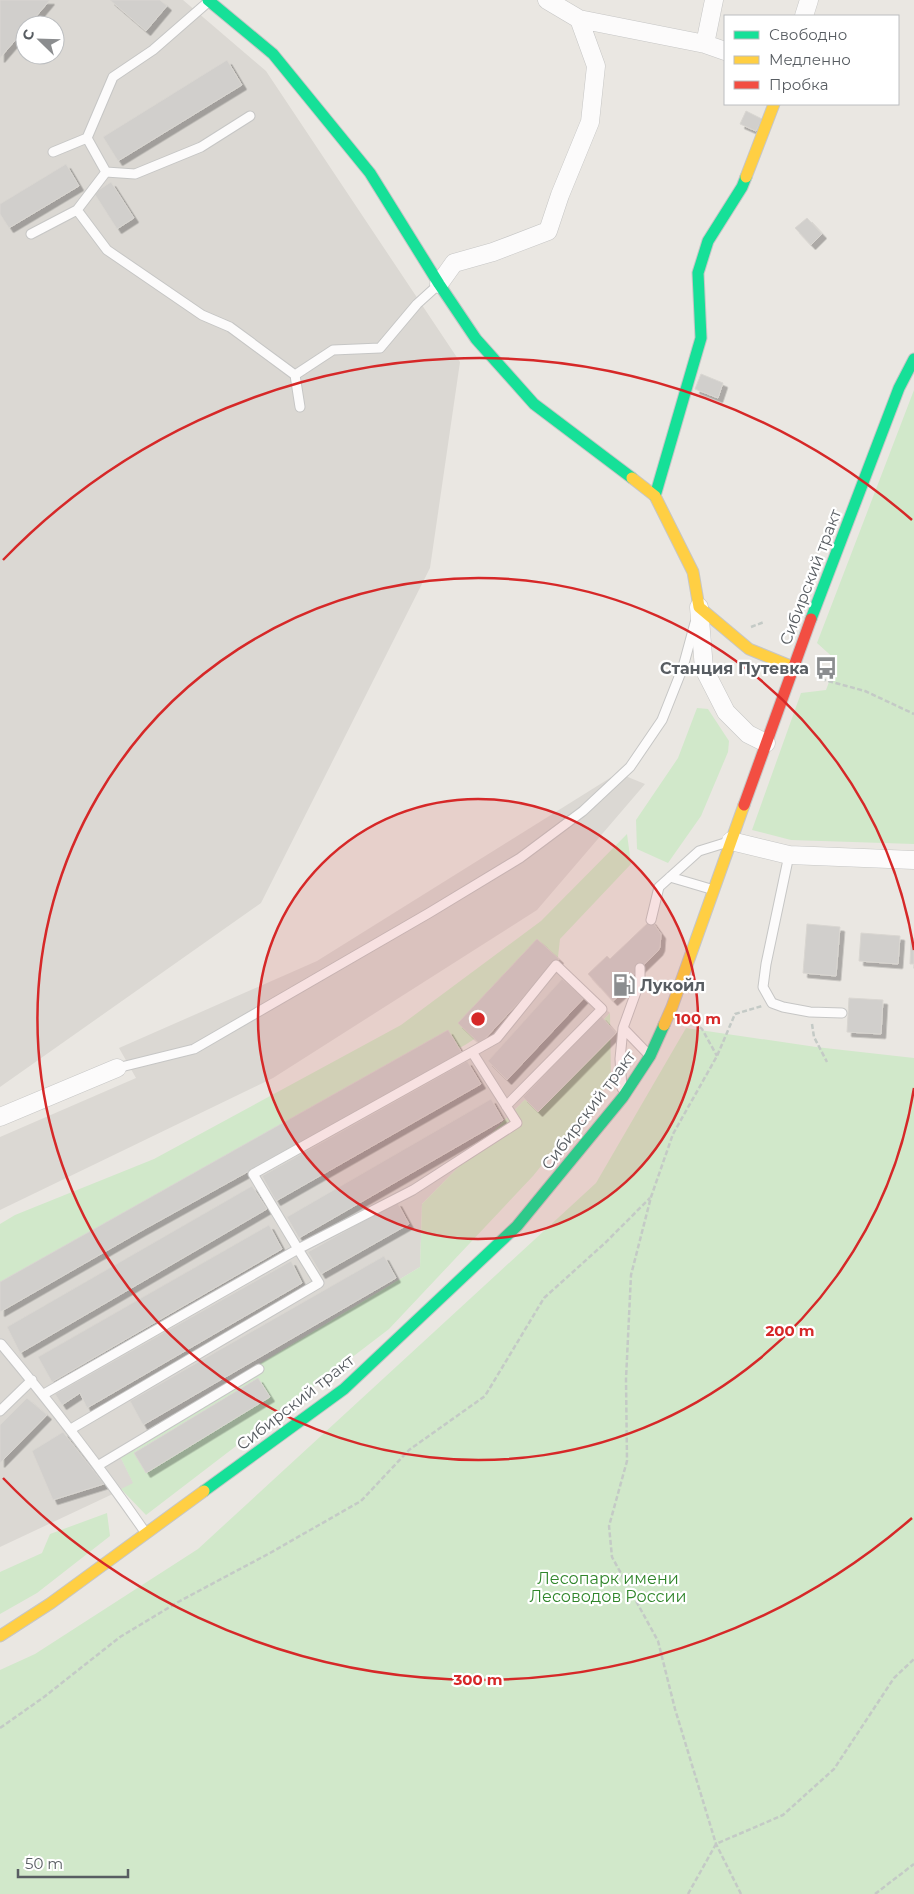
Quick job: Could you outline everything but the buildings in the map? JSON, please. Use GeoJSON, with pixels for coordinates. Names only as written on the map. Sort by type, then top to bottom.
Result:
{"type":"FeatureCollection","features":[{"type":"Feature","properties":{"kind":"main road"},"geometry":{"type":"LineString","coordinates":[[208,0],[273,54],[358,158],[370,173],[439,284],[476,339],[534,404],[655,496],[693,572],[699,607],[749,649],[793,667]]}},
{"type":"Feature","properties":{"kind":"main road"},"geometry":{"type":"LineString","coordinates":[[655,496],[701,338],[698,273],[708,241],[742,187],[774,105]]}},
{"type":"Feature","properties":{"kind":"main road","name":"Сибирский тракт"},"geometry":{"type":"LineString","coordinates":[[0,1636],[51,1604],[344,1389],[518,1226],[623,1096],[650,1056],[672,1007],[793,667],[899,388],[914,359]]}},
{"type":"Feature","properties":{"kind":"street"},"geometry":{"type":"LineString","coordinates":[[547,0],[579,19],[705,44],[724,51]]}},
{"type":"Feature","properties":{"kind":"street"},"geometry":{"type":"LineString","coordinates":[[705,44],[714,0]]}},
{"type":"Feature","properties":{"kind":"street"},"geometry":{"type":"LineString","coordinates":[[804,15],[808,0]]}},
{"type":"Feature","properties":{"kind":"street"},"geometry":{"type":"LineString","coordinates":[[439,284],[454,263],[493,252],[548,231],[560,195],[590,122],[596,66],[579,19]]}},
{"type":"Feature","properties":{"kind":"street"},"geometry":{"type":"LineString","coordinates":[[699,607],[704,669],[726,712],[748,734],[766,743]]}},
{"type":"Feature","properties":{"kind":"street"},"geometry":{"type":"LineString","coordinates":[[731,841],[789,855],[914,860]]}},
{"type":"Feature","properties":{"kind":"street"},"geometry":{"type":"LineString","coordinates":[[0,1117],[117,1068]]}},
{"type":"Feature","properties":{"kind":"lane"},"geometry":{"type":"LineString","coordinates":[[53,152],[88,138],[114,76],[153,50],[208,0]]}},
{"type":"Feature","properties":{"kind":"lane"},"geometry":{"type":"LineString","coordinates":[[106,172],[135,174],[201,147],[250,116]]}},
{"type":"Feature","properties":{"kind":"lane"},"geometry":{"type":"LineString","coordinates":[[88,138],[106,172]]}},
{"type":"Feature","properties":{"kind":"lane"},"geometry":{"type":"LineString","coordinates":[[31,234],[77,210],[106,172]]}},
{"type":"Feature","properties":{"kind":"lane"},"geometry":{"type":"LineString","coordinates":[[77,210],[107,250],[202,315],[230,327],[295,375],[300,407]]}},
{"type":"Feature","properties":{"kind":"lane"},"geometry":{"type":"LineString","coordinates":[[295,375],[333,350],[380,348],[417,304],[439,284]]}},
{"type":"Feature","properties":{"kind":"lane"},"geometry":{"type":"LineString","coordinates":[[117,1068],[194,1049],[430,913],[520,858],[583,811],[630,767],[662,720],[683,667],[699,607]]}},
{"type":"Feature","properties":{"kind":"lane"},"geometry":{"type":"LineString","coordinates":[[651,920],[659,888],[670,877],[699,851],[731,841]]}},
{"type":"Feature","properties":{"kind":"lane"},"geometry":{"type":"LineString","coordinates":[[789,855],[766,964],[763,987],[772,1003],[782,1007],[810,1012],[842,1013]]}},
{"type":"Feature","properties":{"kind":"lane"},"geometry":{"type":"LineString","coordinates":[[670,877],[714,890]]}},
{"type":"Feature","properties":{"kind":"lane"},"geometry":{"type":"LineString","coordinates":[[71,1429],[319,1283],[253,1174],[498,1038],[556,964],[602,1009],[506,1106]]}},
{"type":"Feature","properties":{"kind":"lane"},"geometry":{"type":"LineString","coordinates":[[623,1096],[620,1059],[623,1028],[640,981],[640,968]]}},
{"type":"Feature","properties":{"kind":"lane"},"geometry":{"type":"LineString","coordinates":[[623,1028],[650,1056]]}},
{"type":"Feature","properties":{"kind":"lane"},"geometry":{"type":"LineString","coordinates":[[44,1394],[298,1250],[413,1190],[516,1123],[472,1052]]}},
{"type":"Feature","properties":{"kind":"lane"},"geometry":{"type":"LineString","coordinates":[[1,1344],[44,1394],[99,1465],[146,1533]]}},
{"type":"Feature","properties":{"kind":"lane"},"geometry":{"type":"LineString","coordinates":[[99,1465],[259,1369]]}},
{"type":"Feature","properties":{"kind":"lane"},"geometry":{"type":"LineString","coordinates":[[0,1411],[32,1380]]}},
{"type":"Feature","properties":{"kind":"path"},"geometry":{"type":"LineString","coordinates":[[820,679],[865,691],[914,714]]}},
{"type":"Feature","properties":{"kind":"path"},"geometry":{"type":"LineString","coordinates":[[741,1894],[716,1844],[675,1709],[658,1641],[612,1557],[609,1526],[627,1461],[626,1379],[631,1275],[651,1197],[673,1134],[717,1056],[735,1014],[772,1003]]}},
{"type":"Feature","properties":{"kind":"path"},"geometry":{"type":"LineString","coordinates":[[672,1007],[702,1029],[717,1056]]}},
{"type":"Feature","properties":{"kind":"path"},"geometry":{"type":"LineString","coordinates":[[810,1012],[814,1037],[828,1062]]}},
{"type":"Feature","properties":{"kind":"path"},"geometry":{"type":"LineString","coordinates":[[0,1728],[44,1697],[120,1637],[178,1602],[270,1553],[361,1501],[409,1450],[485,1396],[544,1298],[605,1243],[651,1197]]}},
{"type":"Feature","properties":{"kind":"path"},"geometry":{"type":"LineString","coordinates":[[688,1894],[716,1844],[784,1815],[834,1769],[894,1678],[914,1658]]}},
{"type":"Feature","properties":{"kind":"path"},"geometry":{"type":"LineString","coordinates":[[875,1894],[914,1864]]}},
{"type":"Feature","properties":{"kind":"shaded area"},"geometry":{"type":"Polygon","coordinates":[[[0,0],[183,0],[266,71],[460,362],[430,568],[261,903],[0,1087],[0,0]]]}},
{"type":"Feature","properties":{"kind":"shaded area"},"geometry":{"type":"Polygon","coordinates":[[[618,773],[645,784],[537,910],[273,1078],[0,1210],[0,1137],[136,1078],[119,1048],[317,961],[618,773]]]}},
{"type":"Feature","properties":{"kind":"shaded area"},"geometry":{"type":"Polygon","coordinates":[[[556,965],[610,1013],[422,1204],[420,1267],[117,1450],[134,1484],[0,1547],[0,1303],[497,1038],[556,965]]]}},
{"type":"Feature","properties":{"kind":"green space"},"geometry":{"type":"Polygon","coordinates":[[[914,390],[914,844],[791,840],[752,830],[801,693],[826,690],[837,661],[817,643],[914,390]]]}},
{"type":"Feature","properties":{"kind":"green space"},"geometry":{"type":"Polygon","coordinates":[[[697,708],[708,709],[729,741],[728,752],[701,816],[668,863],[637,849],[636,820],[678,758],[697,708]]]}},
{"type":"Feature","properties":{"kind":"green space"},"geometry":{"type":"Polygon","coordinates":[[[627,834],[631,864],[560,939],[558,957],[501,1022],[465,1045],[270,1153],[0,1294],[0,1224],[15,1215],[154,1159],[401,1025],[541,921],[627,834]]]}},
{"type":"Feature","properties":{"kind":"green space"},"geometry":{"type":"Polygon","coordinates":[[[610,1013],[611,1080],[533,1176],[389,1329],[146,1515],[121,1489],[133,1483],[117,1450],[420,1267],[422,1204],[610,1013]]]}},
{"type":"Feature","properties":{"kind":"green space","name":"Лесопарк имени Лесоводов России"},"geometry":{"type":"Polygon","coordinates":[[[686,1028],[816,1047],[914,1058],[914,1894],[0,1894],[0,1670],[35,1654],[198,1549],[596,1183],[686,1028]]]}},
{"type":"Feature","properties":{"kind":"green space"},"geometry":{"type":"Polygon","coordinates":[[[107,1513],[110,1536],[37,1593],[0,1614],[0,1572],[42,1553],[50,1534],[107,1513]]]}},
{"type":"Feature","properties":{"kind":"traffic: fast"},"geometry":{"type":"LineString","coordinates":[[208,0],[273,54],[370,173],[439,284],[476,339],[534,404],[632,478]]}},
{"type":"Feature","properties":{"kind":"traffic: fast"},"geometry":{"type":"LineString","coordinates":[[655,496],[701,338],[698,273],[708,241],[742,187],[746,177]]}},
{"type":"Feature","properties":{"kind":"traffic: fast"},"geometry":{"type":"LineString","coordinates":[[811,619],[899,388],[914,359]]}},
{"type":"Feature","properties":{"kind":"traffic: fast"},"geometry":{"type":"LineString","coordinates":[[204,1491],[344,1389],[517,1226],[623,1097],[650,1056],[664,1025]]}},
{"type":"Feature","properties":{"kind":"traffic: slow"},"geometry":{"type":"LineString","coordinates":[[746,177],[774,105]]}},
{"type":"Feature","properties":{"kind":"traffic: slow"},"geometry":{"type":"LineString","coordinates":[[632,478],[655,496],[693,572],[699,607],[749,649],[793,667]]}},
{"type":"Feature","properties":{"kind":"traffic: slow"},"geometry":{"type":"LineString","coordinates":[[664,1025],[744,805]]}},
{"type":"Feature","properties":{"kind":"traffic: slow"},"geometry":{"type":"LineString","coordinates":[[0,1636],[51,1603],[204,1491]]}},
{"type":"Feature","properties":{"kind":"traffic: jam"},"geometry":{"type":"LineString","coordinates":[[744,805],[811,619]]}},
{"type":"Feature","properties":{"kind":"place","name":"Станция Путевка"},"geometry":{"type":"Point","coordinates":[826,668]}},
{"type":"Feature","properties":{"kind":"place","name":"Лукойл"},"geometry":{"type":"Point","coordinates":[624,985]}}]}
